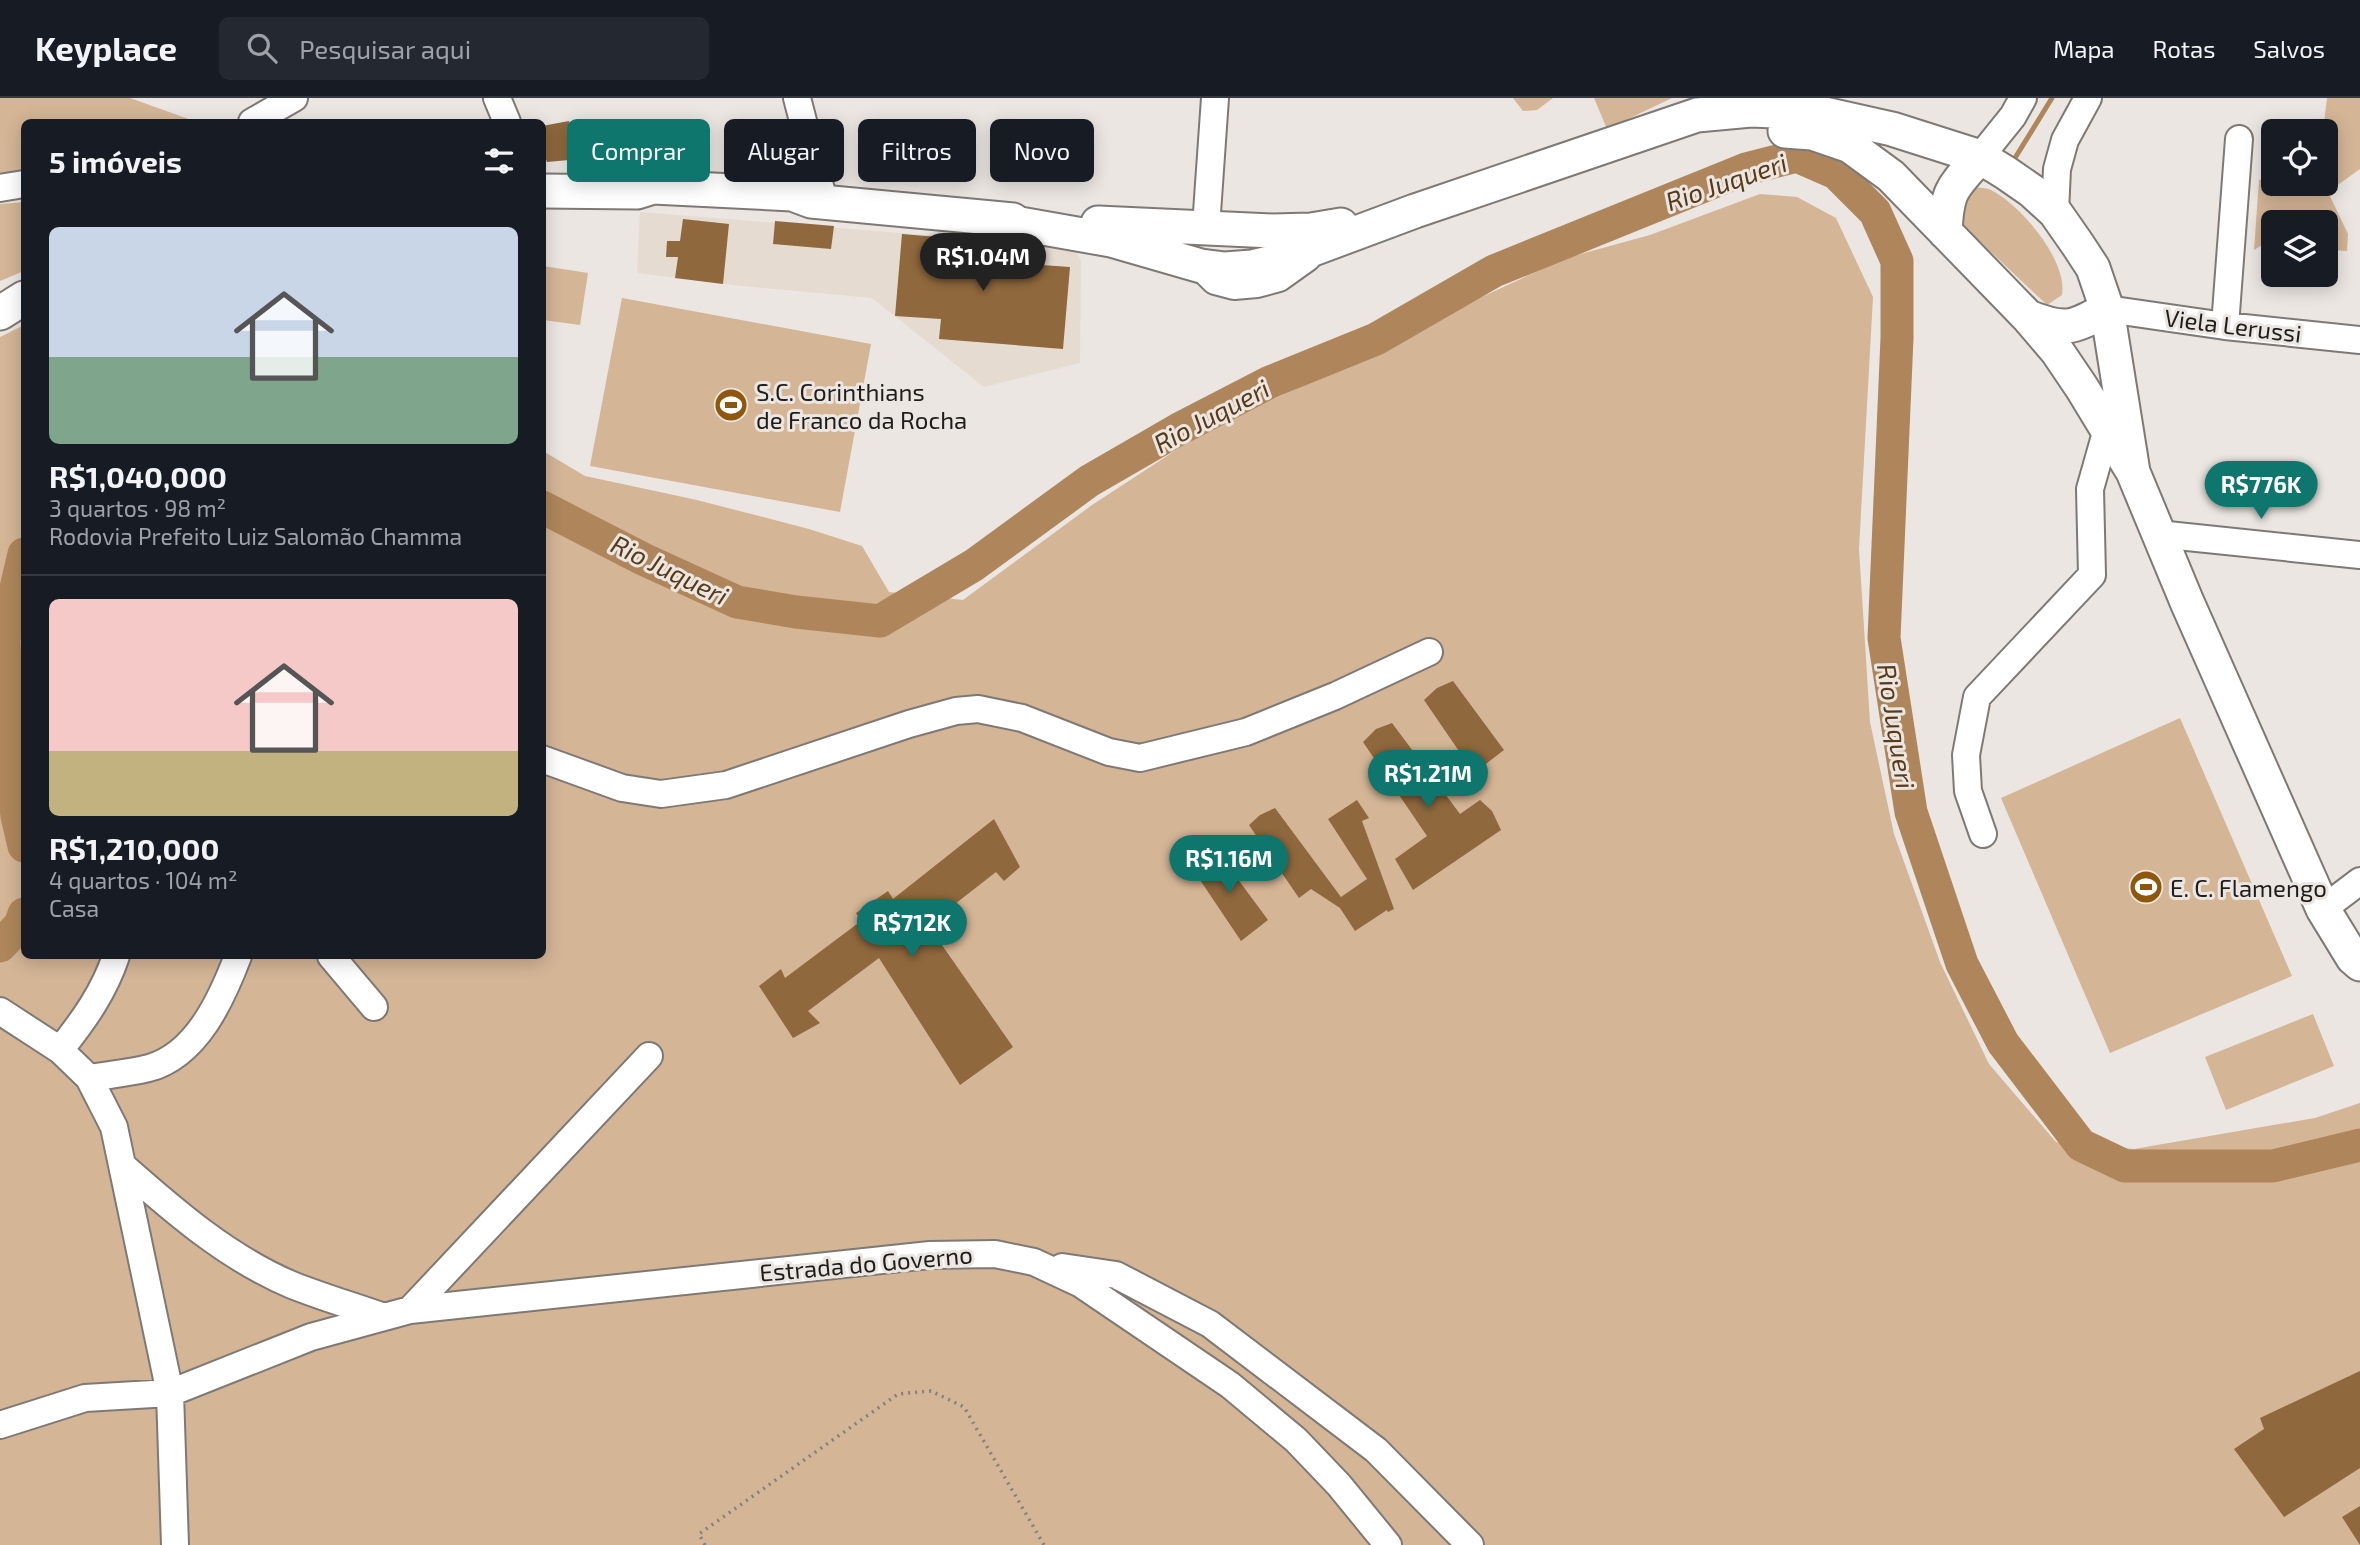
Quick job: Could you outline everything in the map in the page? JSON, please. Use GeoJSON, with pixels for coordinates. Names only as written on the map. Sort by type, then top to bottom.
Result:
{"type":"FeatureCollection","features":[{"type":"Feature","properties":{"kind":"main road"},"geometry":{"type":"LineString","coordinates":[[992,219],[1111,240],[1201,266],[1225,269],[1251,267],[1289,258],[1415,211],[1697,115],[1751,110],[1820,113],[1892,129],[1980,157],[2032,191],[2054,212],[2093,268],[2107,309],[2133,472]]}},
{"type":"Feature","properties":{"kind":"main road"},"geometry":{"type":"LineString","coordinates":[[1629,137],[1762,128],[1812,133],[1850,146],[1891,176],[2028,317],[2057,351],[2133,472],[2323,909],[2353,958],[2360,964]]}},
{"type":"Feature","properties":{"kind":"main road"},"geometry":{"type":"LineString","coordinates":[[1945,232],[1947,204],[1952,190],[1980,157]]}},
{"type":"Feature","properties":{"kind":"main road"},"geometry":{"type":"LineString","coordinates":[[546,191],[637,192],[651,199],[793,207],[817,201],[992,219],[1273,231],[1311,230],[1415,211]]}},
{"type":"Feature","properties":{"kind":"main road"},"geometry":{"type":"LineString","coordinates":[[1111,240],[1182,236],[1194,234],[1206,227]]}},
{"type":"Feature","properties":{"kind":"main road"},"geometry":{"type":"LineString","coordinates":[[0,313],[21,300]]}},
{"type":"Feature","properties":{"kind":"main road"},"geometry":{"type":"LineString","coordinates":[[2028,317],[2064,328],[2075,326],[2107,309]]}},
{"type":"Feature","properties":{"kind":"street"},"geometry":{"type":"LineString","coordinates":[[257,119],[294,98]]}},
{"type":"Feature","properties":{"kind":"street"},"geometry":{"type":"LineString","coordinates":[[497,98],[506,119]]}},
{"type":"Feature","properties":{"kind":"street"},"geometry":{"type":"LineString","coordinates":[[797,98],[817,201]]}},
{"type":"Feature","properties":{"kind":"street"},"geometry":{"type":"LineString","coordinates":[[1206,227],[1215,98]]}},
{"type":"Feature","properties":{"kind":"street"},"geometry":{"type":"LineString","coordinates":[[1980,157],[2013,116],[2023,98]]}},
{"type":"Feature","properties":{"kind":"street"},"geometry":{"type":"LineString","coordinates":[[2054,212],[2057,169],[2065,140],[2088,98]]}},
{"type":"Feature","properties":{"kind":"street"},"geometry":{"type":"LineString","coordinates":[[2225,326],[2239,139]]}},
{"type":"Feature","properties":{"kind":"street"},"geometry":{"type":"LineString","coordinates":[[0,188],[21,184]]}},
{"type":"Feature","properties":{"kind":"street","name":"Viela Lerussi"},"geometry":{"type":"LineString","coordinates":[[2107,309],[2225,326],[2360,340]]}},
{"type":"Feature","properties":{"kind":"street"},"geometry":{"type":"LineString","coordinates":[[1983,834],[1968,791],[1967,779],[1966,755],[1977,697],[2092,575],[2090,489],[2107,429]]}},
{"type":"Feature","properties":{"kind":"street"},"geometry":{"type":"LineString","coordinates":[[2158,534],[2360,555]]}},
{"type":"Feature","properties":{"kind":"street"},"geometry":{"type":"LineString","coordinates":[[546,761],[622,788],[661,794],[726,785],[909,724],[956,711],[978,709],[1022,718],[1109,752],[1140,758],[1246,732],[1335,696],[1429,652]]}},
{"type":"Feature","properties":{"kind":"street"},"geometry":{"type":"LineString","coordinates":[[2323,909],[2360,881]]}},
{"type":"Feature","properties":{"kind":"street"},"geometry":{"type":"LineString","coordinates":[[60,1050],[90,1013],[115,959]]}},
{"type":"Feature","properties":{"kind":"street"},"geometry":{"type":"LineString","coordinates":[[89,1078],[151,1068],[178,1054],[206,1024],[237,959]]}},
{"type":"Feature","properties":{"kind":"street"},"geometry":{"type":"LineString","coordinates":[[334,959],[374,1007]]}},
{"type":"Feature","properties":{"kind":"street"},"geometry":{"type":"LineString","coordinates":[[3,1013],[60,1050],[89,1078],[114,1127],[170,1393],[175,1545]]}},
{"type":"Feature","properties":{"kind":"street"},"geometry":{"type":"LineString","coordinates":[[410,1310],[649,1056]]}},
{"type":"Feature","properties":{"kind":"street"},"geometry":{"type":"LineString","coordinates":[[124,1167],[181,1216],[232,1253],[291,1284],[384,1317]]}},
{"type":"Feature","properties":{"kind":"street","name":"Estrada do Governo"},"geometry":{"type":"LineString","coordinates":[[0,1425],[85,1398],[170,1393],[311,1337],[410,1310],[930,1255],[995,1254],[1034,1262],[1081,1284],[1230,1385],[1296,1440],[1388,1545]]}},
{"type":"Feature","properties":{"kind":"street"},"geometry":{"type":"LineString","coordinates":[[1034,1262],[1116,1275],[1210,1324],[1376,1450],[1469,1545]]}},
{"type":"Feature","properties":{"kind":"path"},"geometry":{"type":"LineString","coordinates":[[705,1545],[699,1534],[898,1394],[931,1391],[964,1406],[1044,1545]]}},
{"type":"Feature","properties":{"kind":"shaded area"},"geometry":{"type":"Polygon","coordinates":[[[0,98],[130,98],[189,119],[21,119],[21,174],[0,175],[0,98]]]}},
{"type":"Feature","properties":{"kind":"shaded area"},"geometry":{"type":"Polygon","coordinates":[[[1513,98],[1553,98],[1537,110],[1523,111],[1513,98]]]}},
{"type":"Feature","properties":{"kind":"shaded area"},"geometry":{"type":"Polygon","coordinates":[[[1594,98],[1672,98],[1607,129],[1594,98]]]}},
{"type":"Feature","properties":{"kind":"shaded area"},"geometry":{"type":"Polygon","coordinates":[[[2327,98],[2360,98],[2360,169],[2338,185],[2338,119],[2324,119],[2327,98]]]}},
{"type":"Feature","properties":{"kind":"shaded area"},"geometry":{"type":"Polygon","coordinates":[[[2259,180],[2261,196],[2330,196],[2337,210],[2261,210],[2261,246],[2254,250],[2259,180]]]}},
{"type":"Feature","properties":{"kind":"shaded area"},"geometry":{"type":"Polygon","coordinates":[[[1969,188],[1991,190],[2003,197],[2028,221],[2040,235],[2058,266],[2062,295],[2047,305],[1953,216],[1969,188]]]}},
{"type":"Feature","properties":{"kind":"shaded area"},"geometry":{"type":"Polygon","coordinates":[[[1760,194],[1797,197],[1836,218],[1873,297],[1859,549],[1870,722],[1894,834],[1940,962],[1989,1064],[2056,1142],[2134,1149],[2315,1118],[2360,1103],[2360,1545],[0,1545],[0,337],[21,326],[21,959],[546,959],[546,453],[585,476],[697,500],[809,529],[862,546],[889,592],[963,600],[1092,505],[1219,422],[1380,353],[1469,303],[1566,258],[1650,235],[1760,194]]]}},
{"type":"Feature","properties":{"kind":"shaded area"},"geometry":{"type":"Polygon","coordinates":[[[21,202],[21,272],[0,281],[0,204],[21,202]]]}},
{"type":"Feature","properties":{"kind":"shaded area"},"geometry":{"type":"Polygon","coordinates":[[[640,212],[1074,247],[1081,261],[1080,363],[984,387],[872,298],[637,273],[640,212]]]}},
{"type":"Feature","properties":{"kind":"shaded area"},"geometry":{"type":"Polygon","coordinates":[[[2338,213],[2348,234],[2347,251],[2338,250],[2338,213]]]}},
{"type":"Feature","properties":{"kind":"shaded area"},"geometry":{"type":"Polygon","coordinates":[[[546,266],[588,273],[580,325],[546,320],[546,266]]]}},
{"type":"Feature","properties":{"kind":"shaded area","name":"S.C. Corinthians de Franco da Rocha"},"geometry":{"type":"Polygon","coordinates":[[[622,298],[871,344],[840,512],[590,466],[622,298]]]}},
{"type":"Feature","properties":{"kind":"shaded area","name":"E. C. Flamengo"},"geometry":{"type":"Polygon","coordinates":[[[2180,718],[2292,976],[2110,1053],[2001,798],[2180,718]]]}},
{"type":"Feature","properties":{"kind":"shaded area"},"geometry":{"type":"Polygon","coordinates":[[[2313,1014],[2334,1066],[2226,1110],[2205,1057],[2313,1014]]]}},
{"type":"Feature","properties":{"kind":"building"},"geometry":{"type":"Polygon","coordinates":[[[567,121],[567,160],[547,162],[546,125],[567,121]]]}},
{"type":"Feature","properties":{"kind":"building"},"geometry":{"type":"Polygon","coordinates":[[[683,219],[729,224],[723,284],[675,278],[678,257],[666,257],[667,241],[680,241],[683,219]]]}},
{"type":"Feature","properties":{"kind":"building"},"geometry":{"type":"Polygon","coordinates":[[[775,221],[834,226],[831,249],[773,244],[775,221]]]}},
{"type":"Feature","properties":{"kind":"building"},"geometry":{"type":"Polygon","coordinates":[[[902,234],[950,238],[950,245],[1013,251],[1013,244],[1028,245],[1027,264],[1070,267],[1063,349],[939,339],[941,319],[895,316],[902,234]]]}},
{"type":"Feature","properties":{"kind":"building"},"geometry":{"type":"Polygon","coordinates":[[[1453,681],[1504,750],[1474,773],[1424,700],[1437,688],[1453,681]]]}},
{"type":"Feature","properties":{"kind":"building"},"geometry":{"type":"Polygon","coordinates":[[[1392,723],[1460,814],[1480,800],[1492,811],[1501,830],[1413,890],[1395,859],[1427,836],[1363,742],[1376,729],[1392,723]]]}},
{"type":"Feature","properties":{"kind":"building"},"geometry":{"type":"Polygon","coordinates":[[[1357,800],[1369,818],[1362,821],[1394,909],[1388,912],[1387,910],[1355,931],[1340,908],[1311,889],[1299,898],[1249,825],[1260,815],[1275,808],[1341,897],[1367,879],[1328,819],[1357,800]]]}},
{"type":"Feature","properties":{"kind":"building"},"geometry":{"type":"Polygon","coordinates":[[[994,819],[1020,867],[1004,881],[996,872],[928,925],[1013,1047],[960,1085],[879,958],[808,1011],[820,1023],[793,1038],[759,986],[781,969],[785,978],[861,921],[856,913],[888,891],[893,899],[994,819]]]}},
{"type":"Feature","properties":{"kind":"building"},"geometry":{"type":"Polygon","coordinates":[[[1217,851],[1268,920],[1241,941],[1192,868],[1202,857],[1217,851]]]}},
{"type":"Feature","properties":{"kind":"building"},"geometry":{"type":"Polygon","coordinates":[[[2360,1371],[2360,1468],[2284,1517],[2234,1449],[2264,1429],[2260,1418],[2360,1371]]]}},
{"type":"Feature","properties":{"kind":"building"},"geometry":{"type":"Polygon","coordinates":[[[2360,1506],[2360,1545],[2342,1517],[2360,1506]]]}},
{"type":"Feature","properties":{"kind":"waterway"},"geometry":{"type":"LineString","coordinates":[[2015,158],[2052,98]]}},
{"type":"Feature","properties":{"kind":"waterway","name":"Rio Juqueri"},"geometry":{"type":"LineString","coordinates":[[546,509],[643,559],[737,602],[796,612],[880,621],[974,565],[1089,481],[1179,429],[1270,382],[1376,339],[1494,271],[1746,169],[1797,156],[1836,173],[1875,212],[1897,261],[1897,338],[1884,638],[1911,812],[1962,964],[2003,1043],[2081,1145],[2125,1166],[2273,1166],[2360,1145]]}},
{"type":"Feature","properties":{"kind":"waterway","name":"Rio Juqueri"},"geometry":{"type":"LineString","coordinates":[[21,567],[4,639],[7,717],[21,833]]}},
{"type":"Feature","properties":{"kind":"waterway","name":"Rio Juqueri"},"geometry":{"type":"LineString","coordinates":[[0,946],[21,922]]}},
{"type":"Feature","properties":{"kind":"place","name":"S.C. Corinthians de Franco da Rocha"},"geometry":{"type":"Point","coordinates":[731,405]}},
{"type":"Feature","properties":{"kind":"place","name":"E. C. Flamengo"},"geometry":{"type":"Point","coordinates":[2146,887]}}]}
